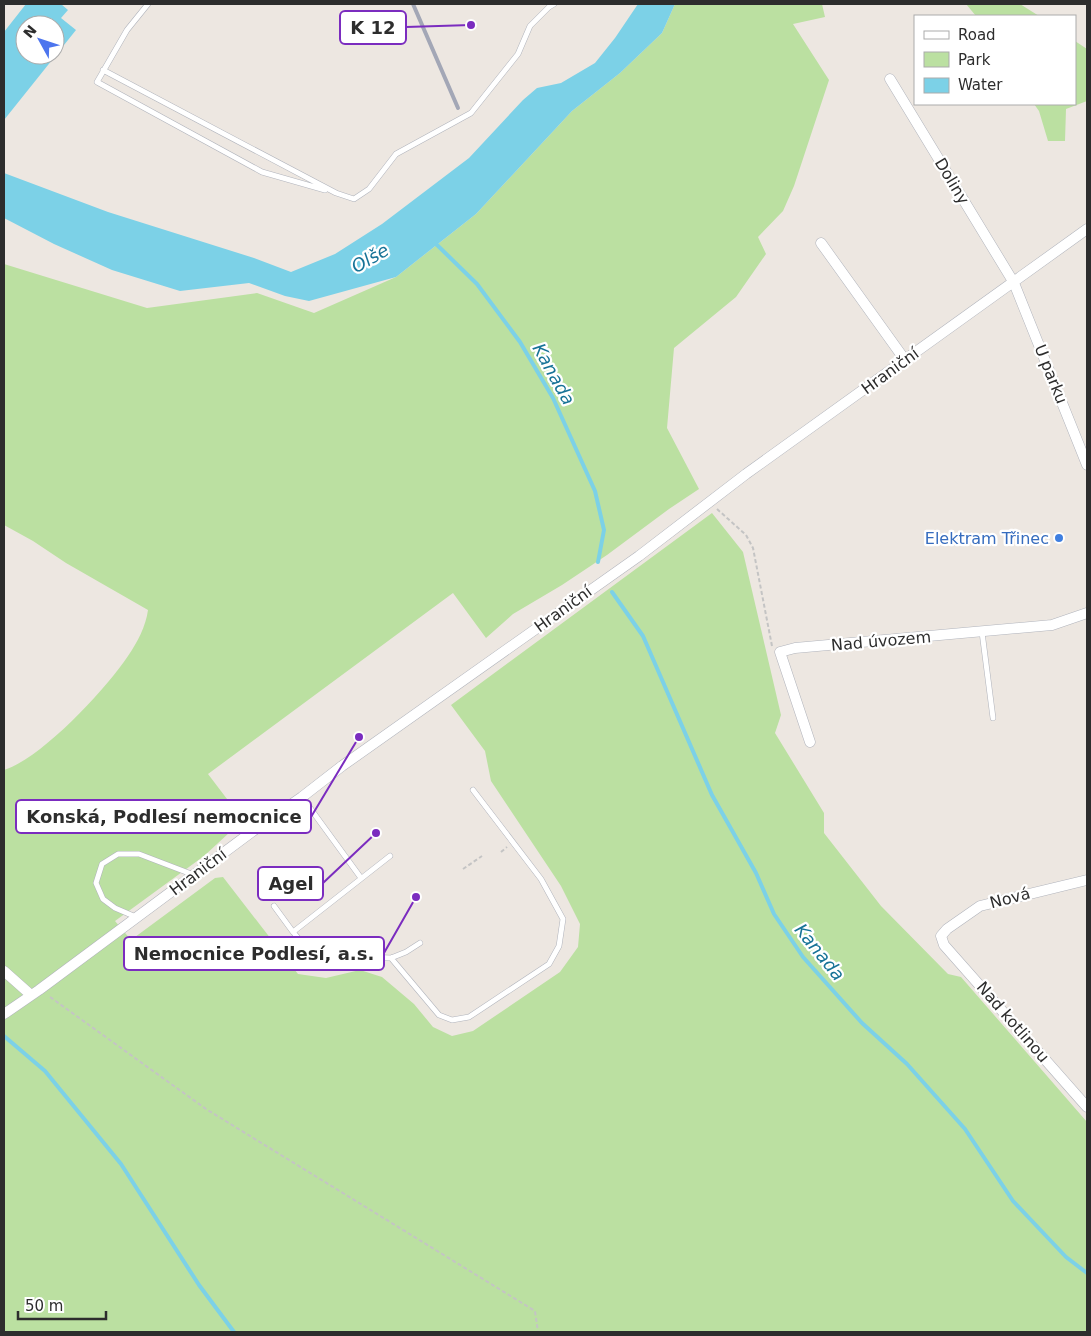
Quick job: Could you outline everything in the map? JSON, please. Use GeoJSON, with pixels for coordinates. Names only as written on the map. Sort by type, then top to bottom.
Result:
{"type":"FeatureCollection","features":[{"type":"Feature","properties":{"kind":"street","name":"Doliny"},"geometry":{"type":"LineString","coordinates":[[890,79],[1014,283]]}},
{"type":"Feature","properties":{"kind":"street","name":"Hraniční"},"geometry":{"type":"LineString","coordinates":[[4,1014],[342,766],[638,556],[1087,229]]}},
{"type":"Feature","properties":{"kind":"street"},"geometry":{"type":"LineString","coordinates":[[821,243],[905,360]]}},
{"type":"Feature","properties":{"kind":"street","name":"U parku"},"geometry":{"type":"LineString","coordinates":[[1014,283],[1087,465]]}},
{"type":"Feature","properties":{"kind":"street","name":"Nad úvozem"},"geometry":{"type":"LineString","coordinates":[[780,652],[795,648],[1052,625],[1087,613]]}},
{"type":"Feature","properties":{"kind":"street"},"geometry":{"type":"LineString","coordinates":[[780,652],[810,742]]}},
{"type":"Feature","properties":{"kind":"street","name":"Nová"},"geometry":{"type":"LineString","coordinates":[[941,936],[947,928],[980,906],[1087,880]]}},
{"type":"Feature","properties":{"kind":"street","name":"Nad kotlinou"},"geometry":{"type":"LineString","coordinates":[[941,936],[944,945],[1087,1107]]}},
{"type":"Feature","properties":{"kind":"street"},"geometry":{"type":"LineString","coordinates":[[4,971],[35,992]]}},
{"type":"Feature","properties":{"kind":"lane"},"geometry":{"type":"LineString","coordinates":[[148,4],[127,30],[97,82],[262,172],[354,198],[369,189],[396,154],[472,113],[518,54],[530,26],[549,6],[554,4]]}},
{"type":"Feature","properties":{"kind":"lane"},"geometry":{"type":"LineString","coordinates":[[103,70],[336,193]]}},
{"type":"Feature","properties":{"kind":"lane"},"geometry":{"type":"LineString","coordinates":[[982,632],[993,718]]}},
{"type":"Feature","properties":{"kind":"lane"},"geometry":{"type":"LineString","coordinates":[[391,958],[440,1015],[452,1020],[469,1017],[548,964],[559,946],[563,918],[541,879],[473,790]]}},
{"type":"Feature","properties":{"kind":"lane"},"geometry":{"type":"LineString","coordinates":[[302,797],[361,878]]}},
{"type":"Feature","properties":{"kind":"lane"},"geometry":{"type":"LineString","coordinates":[[138,917],[116,908],[103,900],[96,883],[102,864],[118,854],[139,854],[194,875]]}},
{"type":"Feature","properties":{"kind":"lane"},"geometry":{"type":"LineString","coordinates":[[293,932],[390,856]]}},
{"type":"Feature","properties":{"kind":"lane"},"geometry":{"type":"LineString","coordinates":[[274,906],[308,950],[320,954],[391,958],[406,952],[420,943]]}},
{"type":"Feature","properties":{"kind":"path"},"geometry":{"type":"LineString","coordinates":[[710,502],[746,536],[752,548],[772,646],[780,652]]}},
{"type":"Feature","properties":{"kind":"path"},"geometry":{"type":"LineString","coordinates":[[463,869],[482,856]]}},
{"type":"Feature","properties":{"kind":"path"},"geometry":{"type":"LineString","coordinates":[[35,992],[206,1109],[535,1310],[538,1332]]}},
{"type":"Feature","properties":{"kind":"green space"},"geometry":{"type":"Polygon","coordinates":[[[675,4],[822,4],[825,17],[793,24],[829,80],[794,186],[783,211],[758,237],[766,254],[736,297],[674,348],[667,428],[699,489],[607,555],[513,614],[486,638],[453,593],[208,774],[243,820],[204,856],[115,921],[131,940],[215,878],[223,877],[298,974],[326,978],[360,970],[382,977],[414,1004],[433,1027],[452,1036],[473,1031],[560,972],[578,947],[580,924],[561,886],[491,781],[485,751],[451,705],[712,513],[743,552],[781,715],[775,733],[824,813],[824,833],[881,906],[948,974],[961,977],[1087,1122],[1087,1332],[4,1332],[4,770],[36,752],[54,738],[89,704],[118,670],[138,640],[148,610],[4,525],[4,264],[147,308],[257,293],[314,313],[396,277],[476,214],[572,111],[620,73],[662,33],[675,4]]]}},
{"type":"Feature","properties":{"kind":"green space"},"geometry":{"type":"Polygon","coordinates":[[[966,4],[1020,4],[1037,15],[975,15],[966,4]]]}},
{"type":"Feature","properties":{"kind":"green space"},"geometry":{"type":"Polygon","coordinates":[[[1076,42],[1087,49],[1087,101],[1066,109],[1065,141],[1048,141],[1039,111],[1035,105],[1076,105],[1076,42]]]}},
{"type":"Feature","properties":{"kind":"water"},"geometry":{"type":"Polygon","coordinates":[[[26,4],[61,4],[68,10],[64,15],[17,15],[26,4]]]}},
{"type":"Feature","properties":{"kind":"water","name":"Olše"},"geometry":{"type":"Polygon","coordinates":[[[638,4],[675,4],[662,33],[620,73],[572,111],[476,214],[396,277],[309,301],[285,296],[249,283],[180,291],[112,270],[54,244],[4,218],[4,173],[108,212],[254,258],[291,272],[335,254],[382,224],[469,158],[523,100],[537,88],[561,83],[595,63],[638,4]]]}},
{"type":"Feature","properties":{"kind":"water"},"geometry":{"type":"Polygon","coordinates":[[[15,18],[15,65],[48,65],[4,120],[4,32],[15,18]]]}},
{"type":"Feature","properties":{"kind":"water"},"geometry":{"type":"Polygon","coordinates":[[[65,21],[76,30],[65,44],[65,21]]]}},
{"type":"Feature","properties":{"kind":"waterway","name":"Kanada"},"geometry":{"type":"LineString","coordinates":[[434,242],[477,284],[520,342],[553,398],[595,491],[604,530],[598,562]]}},
{"type":"Feature","properties":{"kind":"waterway","name":"Kanada"},"geometry":{"type":"LineString","coordinates":[[612,592],[643,636],[712,795],[756,873],[774,914],[803,957],[862,1023],[907,1064],[965,1129],[1013,1201],[1066,1257],[1087,1273]]}},
{"type":"Feature","properties":{"kind":"waterway"},"geometry":{"type":"LineString","coordinates":[[4,1036],[45,1071],[121,1164],[199,1285],[234,1332]]}},
{"type":"Feature","properties":{"kind":"railway"},"geometry":{"type":"LineString","coordinates":[[413,4],[458,108]]}},
{"type":"Feature","properties":{"kind":"place","name":"K 12"},"geometry":{"type":"Point","coordinates":[471,25]}},
{"type":"Feature","properties":{"kind":"place","name":"Elektram Třinec"},"geometry":{"type":"Point","coordinates":[1059,538]}},
{"type":"Feature","properties":{"kind":"place","name":"Konská, Podlesí nemocnice"},"geometry":{"type":"Point","coordinates":[359,737]}},
{"type":"Feature","properties":{"kind":"place","name":"Agel"},"geometry":{"type":"Point","coordinates":[376,833]}},
{"type":"Feature","properties":{"kind":"place","name":"Nemocnice Podlesí, a.s."},"geometry":{"type":"Point","coordinates":[416,897]}}]}
